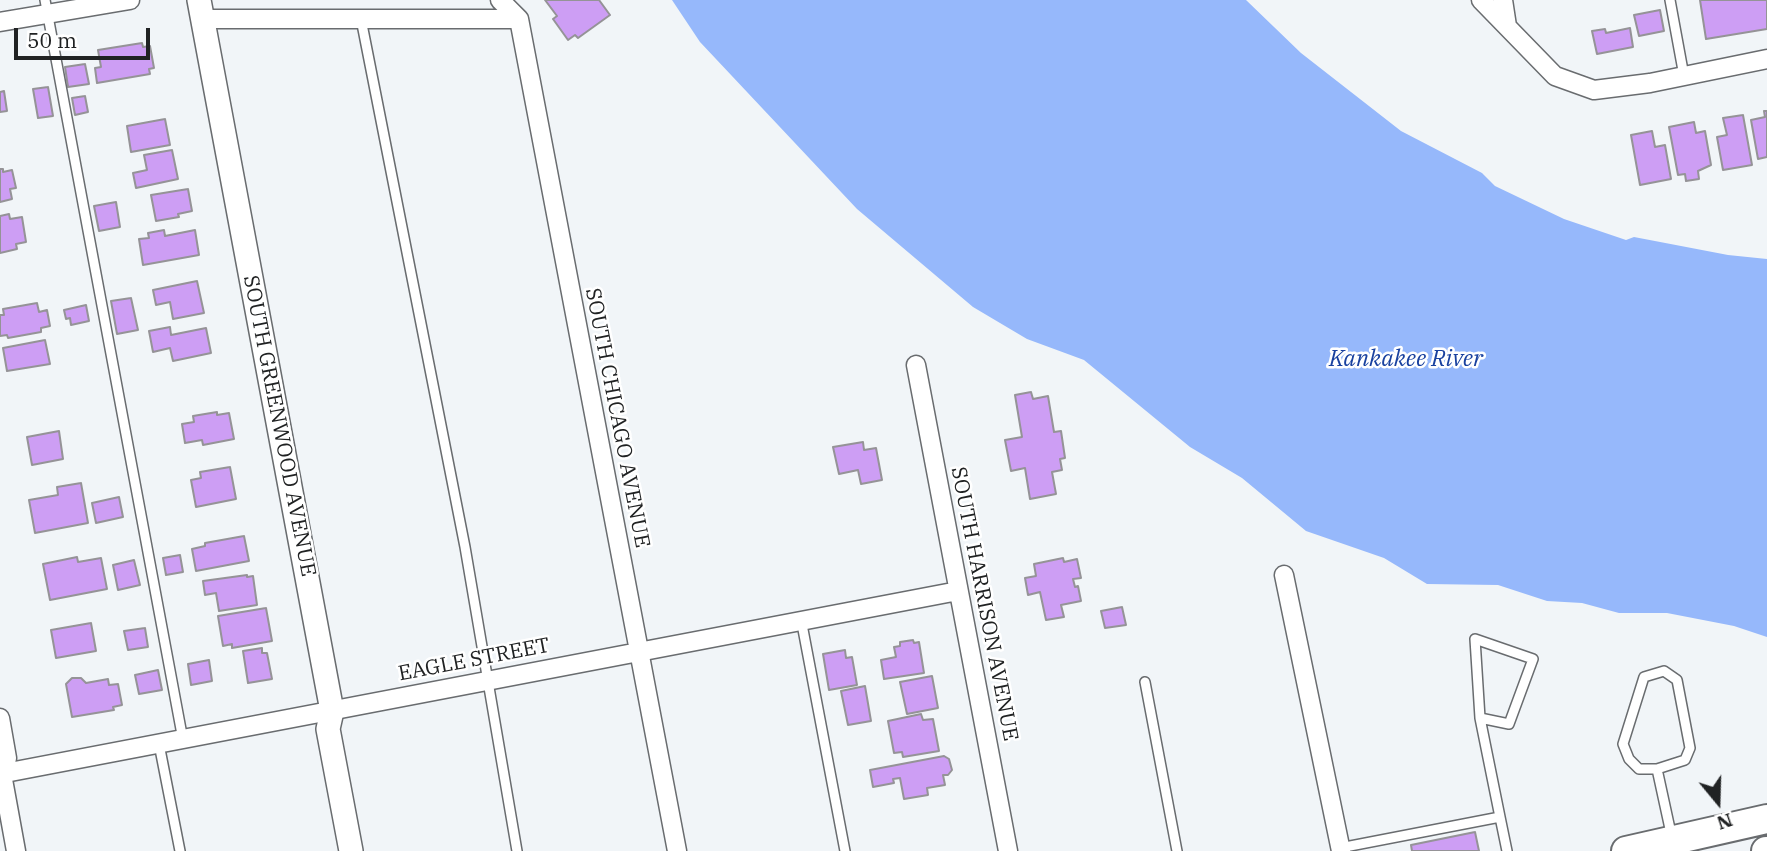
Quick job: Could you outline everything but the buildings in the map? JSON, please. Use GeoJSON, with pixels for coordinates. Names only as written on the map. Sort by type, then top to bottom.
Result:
{"type":"FeatureCollection","features":[{"type":"Feature","properties":{"kind":"main road"},"geometry":{"type":"LineString","coordinates":[[1626,851],[1669,844],[1767,819]]}},
{"type":"Feature","properties":{"kind":"street"},"geometry":{"type":"LineString","coordinates":[[0,22],[46,7],[130,0]]}},
{"type":"Feature","properties":{"kind":"street"},"geometry":{"type":"LineString","coordinates":[[500,0],[519,19]]}},
{"type":"Feature","properties":{"kind":"street"},"geometry":{"type":"LineString","coordinates":[[1481,0],[1555,76],[1594,90],[1767,59]]}},
{"type":"Feature","properties":{"kind":"street"},"geometry":{"type":"LineString","coordinates":[[1503,0],[1507,26]]}},
{"type":"Feature","properties":{"kind":"street"},"geometry":{"type":"LineString","coordinates":[[201,9],[361,19],[519,19]]}},
{"type":"Feature","properties":{"kind":"street","name":"SOUTH GREENWOOD AVENUE"},"geometry":{"type":"LineString","coordinates":[[201,9],[332,711],[328,729],[351,851]]}},
{"type":"Feature","properties":{"kind":"street","name":"SOUTH CHICAGO AVENUE"},"geometry":{"type":"LineString","coordinates":[[519,19],[677,851]]}},
{"type":"Feature","properties":{"kind":"street","name":"SOUTH HARRISON AVENUE"},"geometry":{"type":"LineString","coordinates":[[916,365],[1008,851]]}},
{"type":"Feature","properties":{"kind":"street"},"geometry":{"type":"LineString","coordinates":[[1283,575],[1340,849]]}},
{"type":"Feature","properties":{"kind":"street","name":"EAGLE STREET"},"geometry":{"type":"LineString","coordinates":[[1,774],[958,591]]}},
{"type":"Feature","properties":{"kind":"street"},"geometry":{"type":"LineString","coordinates":[[0,718],[7,758],[1,774],[16,851]]}},
{"type":"Feature","properties":{"kind":"lane"},"geometry":{"type":"LineString","coordinates":[[1670,0],[1684,76]]}},
{"type":"Feature","properties":{"kind":"lane"},"geometry":{"type":"LineString","coordinates":[[46,7],[183,740]]}},
{"type":"Feature","properties":{"kind":"lane"},"geometry":{"type":"LineString","coordinates":[[361,19],[465,547],[517,851]]}},
{"type":"Feature","properties":{"kind":"lane"},"geometry":{"type":"LineString","coordinates":[[801,619],[845,851]]}},
{"type":"Feature","properties":{"kind":"lane"},"geometry":{"type":"LineString","coordinates":[[1480,718],[1509,724],[1533,659],[1475,639],[1480,718],[1507,851]]}},
{"type":"Feature","properties":{"kind":"lane"},"geometry":{"type":"LineString","coordinates":[[1664,671],[1677,680],[1690,748],[1685,760],[1657,769],[1639,769],[1629,759],[1623,744],[1644,677],[1664,671]]}},
{"type":"Feature","properties":{"kind":"lane"},"geometry":{"type":"LineString","coordinates":[[1145,682],[1177,851]]}},
{"type":"Feature","properties":{"kind":"lane"},"geometry":{"type":"LineString","coordinates":[[159,744],[180,851]]}},
{"type":"Feature","properties":{"kind":"lane"},"geometry":{"type":"LineString","coordinates":[[1657,769],[1669,844]]}},
{"type":"Feature","properties":{"kind":"lane"},"geometry":{"type":"LineString","coordinates":[[1340,849],[1500,817]]}},
{"type":"Feature","properties":{"kind":"water","name":"Kankakee River"},"geometry":{"type":"Polygon","coordinates":[[[672,0],[1246,0],[1301,53],[1401,131],[1482,173],[1495,186],[1564,219],[1626,240],[1634,237],[1728,255],[1767,259],[1767,637],[1734,626],[1667,613],[1619,613],[1582,603],[1547,601],[1498,585],[1427,584],[1384,558],[1306,531],[1242,478],[1190,447],[1084,360],[1027,339],[973,307],[857,209],[700,42],[672,0]]]}}]}
